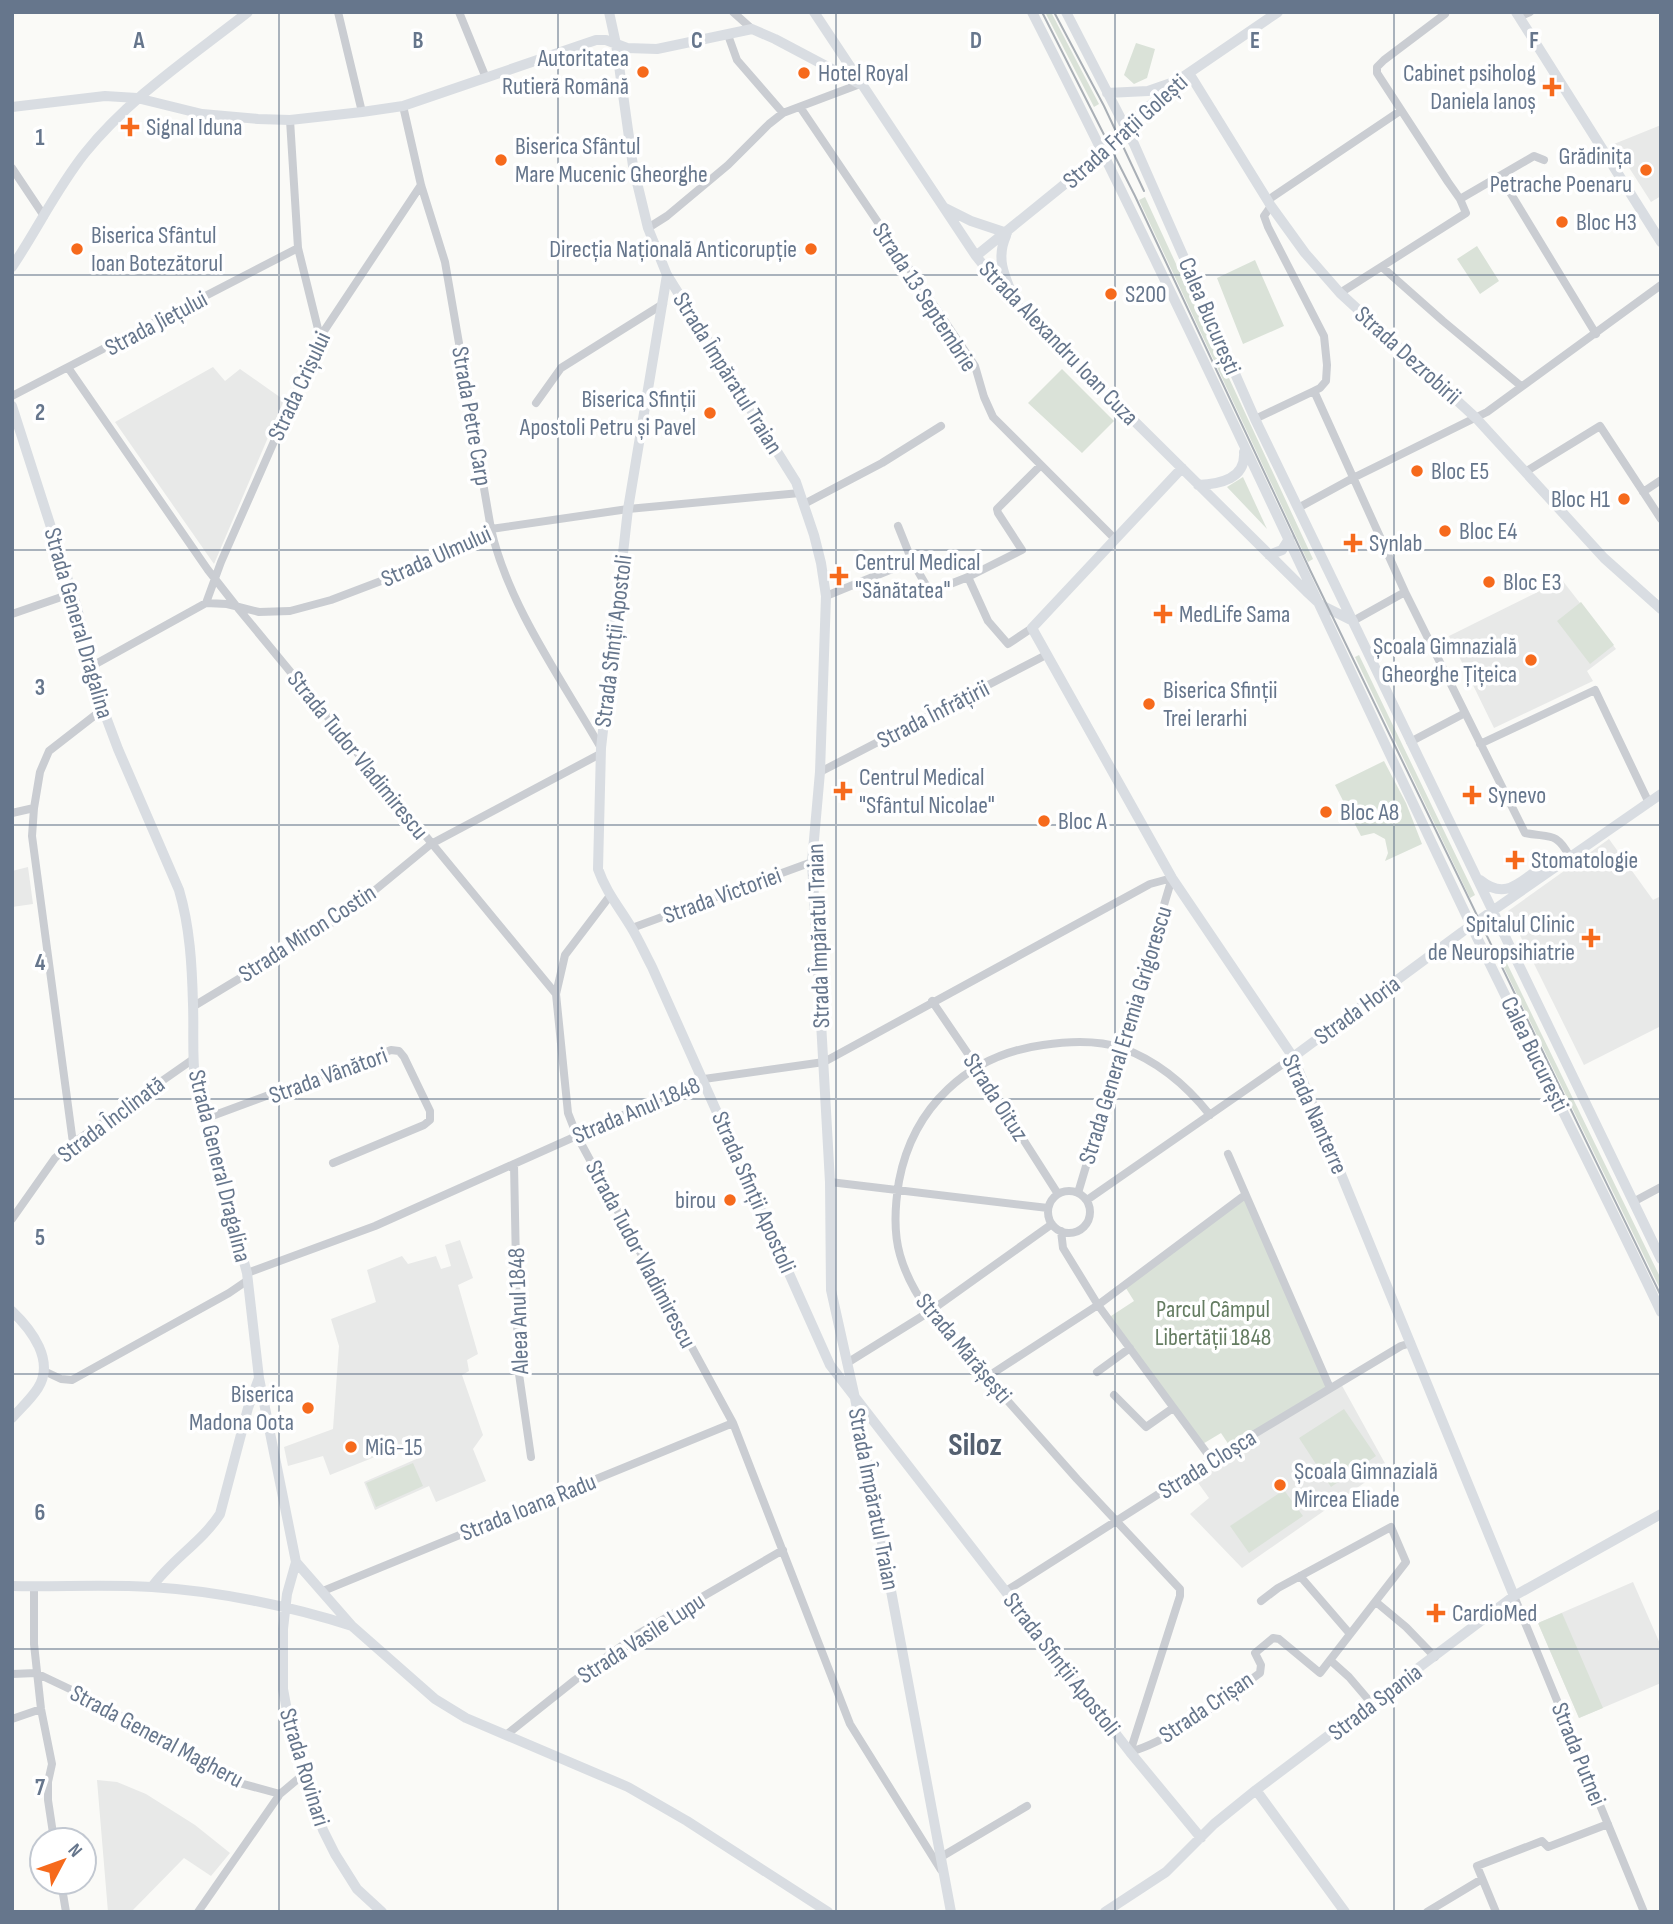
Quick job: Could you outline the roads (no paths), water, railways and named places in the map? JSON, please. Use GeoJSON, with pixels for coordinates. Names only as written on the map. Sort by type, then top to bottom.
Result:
{"type":"FeatureCollection","features":[{"type":"Feature","properties":{"kind":"street"},"geometry":{"type":"LineString","coordinates":[[12,267],[83,156],[136,98],[248,12]]}},
{"type":"Feature","properties":{"kind":"street"},"geometry":{"type":"LineString","coordinates":[[338,12],[362,112]]}},
{"type":"Feature","properties":{"kind":"street"},"geometry":{"type":"LineString","coordinates":[[459,12],[486,78]]}},
{"type":"Feature","properties":{"kind":"street","name":"Strada Împăratul Traian"},"geometry":{"type":"LineString","coordinates":[[609,12],[616,44],[628,138],[648,228],[667,275],[788,468],[804,504],[821,564],[826,596],[820,772],[812,862],[830,1182],[831,1290],[856,1398],[951,1912]]}},
{"type":"Feature","properties":{"kind":"street"},"geometry":{"type":"LineString","coordinates":[[733,12],[752,29],[860,85]]}},
{"type":"Feature","properties":{"kind":"street","name":"Strada Alexandru Ioan Cuza"},"geometry":{"type":"LineString","coordinates":[[814,12],[976,257],[1016,304],[1321,606]]}},
{"type":"Feature","properties":{"kind":"street","name":"Calea București"},"geometry":{"type":"LineString","coordinates":[[1032,12],[1103,151],[1472,926],[1661,1312]]}},
{"type":"Feature","properties":{"kind":"street","name":"Calea București"},"geometry":{"type":"LineString","coordinates":[[1066,12],[1126,128],[1255,419],[1661,1259]]}},
{"type":"Feature","properties":{"kind":"street","name":"Strada Frații Golești"},"geometry":{"type":"LineString","coordinates":[[976,257],[1103,151],[1185,76],[1278,12]]}},
{"type":"Feature","properties":{"kind":"street"},"geometry":{"type":"LineString","coordinates":[[1340,293],[1466,213],[1461,199],[1377,73],[1377,67],[1384,60],[1445,14]]}},
{"type":"Feature","properties":{"kind":"street"},"geometry":{"type":"LineString","coordinates":[[1522,14],[1661,242]]}},
{"type":"Feature","properties":{"kind":"street"},"geometry":{"type":"LineString","coordinates":[[12,107],[90,97],[136,98],[202,114],[290,120],[403,106],[596,40],[607,40],[627,48],[657,49],[752,29]]}},
{"type":"Feature","properties":{"kind":"street"},"geometry":{"type":"LineString","coordinates":[[729,35],[737,60],[783,113]]}},
{"type":"Feature","properties":{"kind":"street"},"geometry":{"type":"LineString","coordinates":[[1107,93],[1148,91],[1185,76]]}},
{"type":"Feature","properties":{"kind":"street","name":"Strada Dezrobirii"},"geometry":{"type":"LineString","coordinates":[[1185,76],[1305,253],[1340,293],[1476,418],[1604,558],[1660,608]]}},
{"type":"Feature","properties":{"kind":"street"},"geometry":{"type":"LineString","coordinates":[[648,228],[667,216],[728,165],[783,113],[860,85]]}},
{"type":"Feature","properties":{"kind":"street","name":"Strada Petre Carp"},"geometry":{"type":"LineString","coordinates":[[403,106],[421,185],[445,262],[491,529],[502,569],[515,600],[601,751]]}},
{"type":"Feature","properties":{"kind":"street","name":"Strada 13 Septembrie"},"geometry":{"type":"LineString","coordinates":[[800,107],[975,366],[993,417],[1115,539]]}},
{"type":"Feature","properties":{"kind":"street"},"geometry":{"type":"LineString","coordinates":[[1255,419],[1314,391],[1326,381],[1324,336],[1268,227],[1264,216],[1270,203],[1400,111]]}},
{"type":"Feature","properties":{"kind":"street"},"geometry":{"type":"LineString","coordinates":[[290,120],[298,248],[320,337]]}},
{"type":"Feature","properties":{"kind":"street"},"geometry":{"type":"LineString","coordinates":[[1461,199],[1534,156],[1544,160]]}},
{"type":"Feature","properties":{"kind":"street"},"geometry":{"type":"LineString","coordinates":[[12,168],[44,216]]}},
{"type":"Feature","properties":{"kind":"street"},"geometry":{"type":"LineString","coordinates":[[1500,176],[1596,334]]}},
{"type":"Feature","properties":{"kind":"street","name":"Strada Crișului"},"geometry":{"type":"LineString","coordinates":[[206,603],[320,337],[421,185]]}},
{"type":"Feature","properties":{"kind":"street"},"geometry":{"type":"LineString","coordinates":[[944,208],[971,221],[1007,233],[1000,247],[1000,264],[1016,304]]}},
{"type":"Feature","properties":{"kind":"street","name":"Strada Jiețului"},"geometry":{"type":"LineString","coordinates":[[12,396],[69,369],[298,248]]}},
{"type":"Feature","properties":{"kind":"street"},"geometry":{"type":"LineString","coordinates":[[1382,267],[1521,386]]}},
{"type":"Feature","properties":{"kind":"street","name":"Strada Sfinții Apostoli"},"geometry":{"type":"LineString","coordinates":[[667,275],[628,509],[601,751],[598,869],[609,897],[632,928],[704,1079],[830,1365],[1130,1752],[1201,1838]]}},
{"type":"Feature","properties":{"kind":"street"},"geometry":{"type":"LineString","coordinates":[[1298,508],[1476,418],[1661,285]]}},
{"type":"Feature","properties":{"kind":"street"},"geometry":{"type":"LineString","coordinates":[[536,403],[561,368],[663,304]]}},
{"type":"Feature","properties":{"kind":"street","name":"Strada Tudor Vladimirescu"},"geometry":{"type":"LineString","coordinates":[[69,369],[237,607],[556,994],[568,1113],[577,1136],[733,1423],[850,1724],[944,1875]]}},
{"type":"Feature","properties":{"kind":"street"},"geometry":{"type":"LineString","coordinates":[[1314,391],[1405,592],[1525,833],[1555,836],[1570,856],[1558,858],[1506,890],[1496,890],[1476,876]]}},
{"type":"Feature","properties":{"kind":"street","name":"Strada General Dragalina"},"geometry":{"type":"LineString","coordinates":[[12,406],[73,593],[103,709],[179,890],[190,938],[194,1006],[192,1060],[204,1119],[248,1276],[259,1378],[248,1408],[220,1514],[212,1526],[152,1587]]}},
{"type":"Feature","properties":{"kind":"street"},"geometry":{"type":"LineString","coordinates":[[804,504],[882,463],[941,426]]}},
{"type":"Feature","properties":{"kind":"street"},"geometry":{"type":"LineString","coordinates":[[1525,472],[1600,426],[1661,519]]}},
{"type":"Feature","properties":{"kind":"street"},"geometry":{"type":"LineString","coordinates":[[1198,485],[1226,481],[1239,472],[1244,462],[1243,446]]}},
{"type":"Feature","properties":{"kind":"street"},"geometry":{"type":"LineString","coordinates":[[898,526],[912,561],[930,593],[968,578],[1022,550],[997,509],[1041,465]]}},
{"type":"Feature","properties":{"kind":"street"},"geometry":{"type":"LineString","coordinates":[[968,578],[988,621],[1008,644],[1032,628],[1182,468]]}},
{"type":"Feature","properties":{"kind":"street"},"geometry":{"type":"LineString","coordinates":[[1643,492],[1661,480]]}},
{"type":"Feature","properties":{"kind":"street","name":"Strada Ulmului"},"geometry":{"type":"LineString","coordinates":[[206,603],[259,612],[279,612],[310,606],[381,581],[491,529],[628,509],[800,493]]}},
{"type":"Feature","properties":{"kind":"street"},"geometry":{"type":"LineString","coordinates":[[1269,555],[1282,550],[1289,539]]}},
{"type":"Feature","properties":{"kind":"street"},"geometry":{"type":"LineString","coordinates":[[826,596],[912,561]]}},
{"type":"Feature","properties":{"kind":"street"},"geometry":{"type":"LineString","coordinates":[[1305,572],[1325,562]]}},
{"type":"Feature","properties":{"kind":"street"},"geometry":{"type":"LineString","coordinates":[[1321,606],[1353,621],[1405,592]]}},
{"type":"Feature","properties":{"kind":"street"},"geometry":{"type":"LineString","coordinates":[[12,614],[73,593]]}},
{"type":"Feature","properties":{"kind":"street"},"geometry":{"type":"LineString","coordinates":[[92,666],[206,603]]}},
{"type":"Feature","properties":{"kind":"street","name":"Strada Nanterre"},"geometry":{"type":"LineString","coordinates":[[1032,628],[1172,878],[1293,1057],[1514,1596]]}},
{"type":"Feature","properties":{"kind":"street","name":"Strada Înfrățirii"},"geometry":{"type":"LineString","coordinates":[[820,772],[1046,656]]}},
{"type":"Feature","properties":{"kind":"street"},"geometry":{"type":"LineString","coordinates":[[1480,744],[1595,690],[1649,803]]}},
{"type":"Feature","properties":{"kind":"street"},"geometry":{"type":"LineString","coordinates":[[73,1143],[33,836],[34,808],[40,772],[49,751],[103,709]]}},
{"type":"Feature","properties":{"kind":"street"},"geometry":{"type":"LineString","coordinates":[[1410,741],[1465,713]]}},
{"type":"Feature","properties":{"kind":"street","name":"Strada Miron Costin"},"geometry":{"type":"LineString","coordinates":[[194,1006],[346,914],[431,844],[601,751]]}},
{"type":"Feature","properties":{"kind":"street","name":"Strada Horia"},"geometry":{"type":"LineString","coordinates":[[1087,1200],[1293,1057],[1472,926],[1661,794]]}},
{"type":"Feature","properties":{"kind":"street"},"geometry":{"type":"LineString","coordinates":[[12,813],[34,808]]}},
{"type":"Feature","properties":{"kind":"street","name":"Strada Victoriei"},"geometry":{"type":"LineString","coordinates":[[632,928],[812,862]]}},
{"type":"Feature","properties":{"kind":"street","name":"Strada Anul 1848"},"geometry":{"type":"LineString","coordinates":[[44,1371],[61,1379],[72,1380],[229,1293],[248,1276],[375,1226],[704,1079],[824,1062],[1150,884],[1172,878]]}},
{"type":"Feature","properties":{"kind":"street","name":"Strada General Eremia Grigorescu"},"geometry":{"type":"LineString","coordinates":[[1078,1193],[1172,878]]}},
{"type":"Feature","properties":{"kind":"street"},"geometry":{"type":"LineString","coordinates":[[556,994],[565,955],[609,897]]}},
{"type":"Feature","properties":{"kind":"street","name":"Strada Oituz"},"geometry":{"type":"LineString","coordinates":[[932,1001],[1058,1194]]}},
{"type":"Feature","properties":{"kind":"street","name":"Strada Mărășești"},"geometry":{"type":"LineString","coordinates":[[1130,1752],[1180,1589],[929,1312],[913,1289],[899,1253],[895,1225],[897,1190],[916,1129],[947,1089],[977,1067],[1026,1047],[1073,1042],[1120,1048],[1141,1056],[1169,1074],[1195,1097],[1210,1115]]}},
{"type":"Feature","properties":{"kind":"street","name":"Strada Vânători"},"geometry":{"type":"LineString","coordinates":[[204,1119],[391,1050],[399,1051],[429,1111],[430,1120],[424,1125],[333,1163]]}},
{"type":"Feature","properties":{"kind":"street","name":"Strada Înclinată"},"geometry":{"type":"LineString","coordinates":[[12,1219],[55,1158],[192,1060]]}},
{"type":"Feature","properties":{"kind":"street"},"geometry":{"type":"LineString","coordinates":[[1228,1154],[1331,1388]]}},
{"type":"Feature","properties":{"kind":"street","name":"Aleea Anul 1848"},"geometry":{"type":"LineString","coordinates":[[514,1164],[518,1367],[531,1457]]}},
{"type":"Feature","properties":{"kind":"street"},"geometry":{"type":"LineString","coordinates":[[830,1182],[1048,1208]]}},
{"type":"Feature","properties":{"kind":"street"},"geometry":{"type":"LineString","coordinates":[[1633,1202],[1661,1187]]}},
{"type":"Feature","properties":{"kind":"street"},"geometry":{"type":"LineString","coordinates":[[1064,1191],[1078,1193],[1087,1200],[1090,1213],[1085,1225],[1074,1232],[1061,1231],[1052,1224],[1048,1208],[1058,1194],[1064,1191]]}},
{"type":"Feature","properties":{"kind":"street"},"geometry":{"type":"LineString","coordinates":[[987,1377],[1098,1305],[1245,1195]]}},
{"type":"Feature","properties":{"kind":"street"},"geometry":{"type":"LineString","coordinates":[[847,1363],[929,1312],[1052,1224]]}},
{"type":"Feature","properties":{"kind":"street"},"geometry":{"type":"LineString","coordinates":[[1061,1231],[1063,1248],[1098,1305],[1212,1460]]}},
{"type":"Feature","properties":{"kind":"street"},"geometry":{"type":"LineString","coordinates":[[12,1311],[31,1329],[44,1371],[36,1391],[12,1418]]}},
{"type":"Feature","properties":{"kind":"street","name":"Strada Cloșca"},"geometry":{"type":"LineString","coordinates":[[1006,1591],[1212,1460],[1401,1346],[1411,1343]]}},
{"type":"Feature","properties":{"kind":"street"},"geometry":{"type":"LineString","coordinates":[[1097,1372],[1130,1348]]}},
{"type":"Feature","properties":{"kind":"street","name":"Strada Rovinari"},"geometry":{"type":"LineString","coordinates":[[259,1378],[296,1562],[285,1608],[283,1689],[290,1727],[323,1830],[357,1889],[382,1912]]}},
{"type":"Feature","properties":{"kind":"street"},"geometry":{"type":"LineString","coordinates":[[1114,1395],[1146,1427],[1173,1408]]}},
{"type":"Feature","properties":{"kind":"street","name":"Strada Ioana Radu"},"geometry":{"type":"LineString","coordinates":[[323,1591],[733,1423]]}},
{"type":"Feature","properties":{"kind":"street","name":"Strada Spania"},"geometry":{"type":"LineString","coordinates":[[1105,1912],[1166,1872],[1214,1824],[1255,1790],[1514,1596],[1661,1514]]}},
{"type":"Feature","properties":{"kind":"street"},"geometry":{"type":"LineString","coordinates":[[1261,1601],[1278,1588],[1391,1527],[1406,1562],[1329,1660],[1349,1676],[1372,1704]]}},
{"type":"Feature","properties":{"kind":"street","name":"Strada Vasile Lupu"},"geometry":{"type":"LineString","coordinates":[[506,1735],[638,1634],[783,1550]]}},
{"type":"Feature","properties":{"kind":"street"},"geometry":{"type":"LineString","coordinates":[[296,1562],[352,1626],[435,1699],[466,1718],[628,1787],[687,1821],[828,1912]]}},
{"type":"Feature","properties":{"kind":"street"},"geometry":{"type":"LineString","coordinates":[[1300,1576],[1350,1634]]}},
{"type":"Feature","properties":{"kind":"street"},"geometry":{"type":"LineString","coordinates":[[12,1586],[152,1587],[285,1608],[352,1626]]}},
{"type":"Feature","properties":{"kind":"street"},"geometry":{"type":"LineString","coordinates":[[34,1586],[36,1673],[52,1764],[48,1782],[52,1826]]}},
{"type":"Feature","properties":{"kind":"street","name":"Strada Putnei"},"geometry":{"type":"LineString","coordinates":[[1514,1596],[1644,1912]]}},
{"type":"Feature","properties":{"kind":"street"},"geometry":{"type":"LineString","coordinates":[[1376,1602],[1406,1627],[1435,1657]]}},
{"type":"Feature","properties":{"kind":"street","name":"Strada Crișan"},"geometry":{"type":"LineString","coordinates":[[1130,1752],[1157,1741],[1203,1713],[1259,1673],[1261,1665],[1255,1653],[1273,1638],[1279,1639],[1320,1672],[1329,1660]]}},
{"type":"Feature","properties":{"kind":"street"},"geometry":{"type":"LineString","coordinates":[[12,1674],[36,1673]]}},
{"type":"Feature","properties":{"kind":"street","name":"Strada General Magheru"},"geometry":{"type":"LineString","coordinates":[[36,1673],[94,1701],[232,1781],[280,1794]]}},
{"type":"Feature","properties":{"kind":"street"},"geometry":{"type":"LineString","coordinates":[[12,1719],[41,1709]]}},
{"type":"Feature","properties":{"kind":"street"},"geometry":{"type":"LineString","coordinates":[[198,1912],[280,1794],[305,1773]]}},
{"type":"Feature","properties":{"kind":"street"},"geometry":{"type":"LineString","coordinates":[[1255,1790],[1345,1912]]}},
{"type":"Feature","properties":{"kind":"street"},"geometry":{"type":"LineString","coordinates":[[941,1857],[1027,1806]]}},
{"type":"Feature","properties":{"kind":"street"},"geometry":{"type":"LineString","coordinates":[[1496,1912],[1477,1866],[1542,1841],[1548,1847],[1608,1824]]}},
{"type":"Feature","properties":{"kind":"street"},"geometry":{"type":"LineString","coordinates":[[1427,1912],[1482,1879]]}},
{"type":"Feature","properties":{"kind":"tram line"},"geometry":{"type":"LineString","coordinates":[[1042,12],[1135,196],[1310,570],[1661,1296]]}},
{"type":"Feature","properties":{"kind":"tram line"},"geometry":{"type":"LineString","coordinates":[[1054,12],[1104,106],[1144,191]]}},
{"type":"Feature","properties":{"kind":"place","name":"Autoritatea Rutieră Română"},"geometry":{"type":"Point","coordinates":[643,72]}},
{"type":"Feature","properties":{"kind":"place","name":"Hotel Royal"},"geometry":{"type":"Point","coordinates":[804,73]}},
{"type":"Feature","properties":{"kind":"place","name":"Cabinet psiholog Daniela Ianoș"},"geometry":{"type":"Point","coordinates":[1552,87]}},
{"type":"Feature","properties":{"kind":"place","name":"Signal Iduna"},"geometry":{"type":"Point","coordinates":[130,127]}},
{"type":"Feature","properties":{"kind":"place","name":"Biserica Sfântul Mare Mucenic Gheorghe"},"geometry":{"type":"Point","coordinates":[501,160]}},
{"type":"Feature","properties":{"kind":"place","name":"Grădinița Petrache Poenaru"},"geometry":{"type":"Point","coordinates":[1646,170]}},
{"type":"Feature","properties":{"kind":"place","name":"Bloc H3"},"geometry":{"type":"Point","coordinates":[1562,222]}},
{"type":"Feature","properties":{"kind":"place","name":"Biserica Sfântul Ioan Botezătorul"},"geometry":{"type":"Point","coordinates":[77,249]}},
{"type":"Feature","properties":{"kind":"place","name":"Direcția Națională Anticorupție"},"geometry":{"type":"Point","coordinates":[811,249]}},
{"type":"Feature","properties":{"kind":"place","name":"S200"},"geometry":{"type":"Point","coordinates":[1111,294]}},
{"type":"Feature","properties":{"kind":"place","name":"Biserica Sfinții Apostoli Petru și Pavel"},"geometry":{"type":"Point","coordinates":[710,413]}},
{"type":"Feature","properties":{"kind":"place","name":"Bloc E5"},"geometry":{"type":"Point","coordinates":[1417,471]}},
{"type":"Feature","properties":{"kind":"place","name":"Bloc H1"},"geometry":{"type":"Point","coordinates":[1624,499]}},
{"type":"Feature","properties":{"kind":"place","name":"Bloc E4"},"geometry":{"type":"Point","coordinates":[1445,531]}},
{"type":"Feature","properties":{"kind":"place","name":"Synlab"},"geometry":{"type":"Point","coordinates":[1353,543]}},
{"type":"Feature","properties":{"kind":"place","name":"Centrul Medical \"Sănătatea\""},"geometry":{"type":"Point","coordinates":[839,576]}},
{"type":"Feature","properties":{"kind":"place","name":"Bloc E3"},"geometry":{"type":"Point","coordinates":[1489,582]}},
{"type":"Feature","properties":{"kind":"place","name":"MedLife Sama"},"geometry":{"type":"Point","coordinates":[1163,614]}},
{"type":"Feature","properties":{"kind":"place","name":"Școala Gimnazială Gheorghe Țițeica"},"geometry":{"type":"Point","coordinates":[1531,660]}},
{"type":"Feature","properties":{"kind":"place","name":"Biserica Sfinții Trei Ierarhi"},"geometry":{"type":"Point","coordinates":[1149,704]}},
{"type":"Feature","properties":{"kind":"place","name":"Centrul Medical \"Sfântul Nicolae\""},"geometry":{"type":"Point","coordinates":[843,791]}},
{"type":"Feature","properties":{"kind":"place","name":"Synevo"},"geometry":{"type":"Point","coordinates":[1472,795]}},
{"type":"Feature","properties":{"kind":"place","name":"Bloc A8"},"geometry":{"type":"Point","coordinates":[1326,812]}},
{"type":"Feature","properties":{"kind":"place","name":"Bloc A"},"geometry":{"type":"Point","coordinates":[1044,821]}},
{"type":"Feature","properties":{"kind":"place","name":"Stomatologie"},"geometry":{"type":"Point","coordinates":[1515,860]}},
{"type":"Feature","properties":{"kind":"place","name":"Spitalul Clinic de Neuropsihiatrie"},"geometry":{"type":"Point","coordinates":[1591,938]}},
{"type":"Feature","properties":{"kind":"place","name":"birou"},"geometry":{"type":"Point","coordinates":[730,1200]}},
{"type":"Feature","properties":{"kind":"place","name":"Biserica Madona Oota"},"geometry":{"type":"Point","coordinates":[308,1408]}},
{"type":"Feature","properties":{"kind":"place","name":"MiG-15"},"geometry":{"type":"Point","coordinates":[351,1447]}},
{"type":"Feature","properties":{"kind":"place","name":"Școala Gimnazială Mircea Eliade"},"geometry":{"type":"Point","coordinates":[1280,1485]}},
{"type":"Feature","properties":{"kind":"place","name":"CardioMed"},"geometry":{"type":"Point","coordinates":[1436,1613]}},
{"type":"Feature","properties":{"kind":"district","name":"Siloz"},"geometry":{"type":"Point","coordinates":[975,1444]}},
{"type":"Feature","properties":{"kind":"park label","name":"Parcul Câmpul Libertății 1848"},"geometry":{"type":"Point","coordinates":[1213,1323]}}]}
